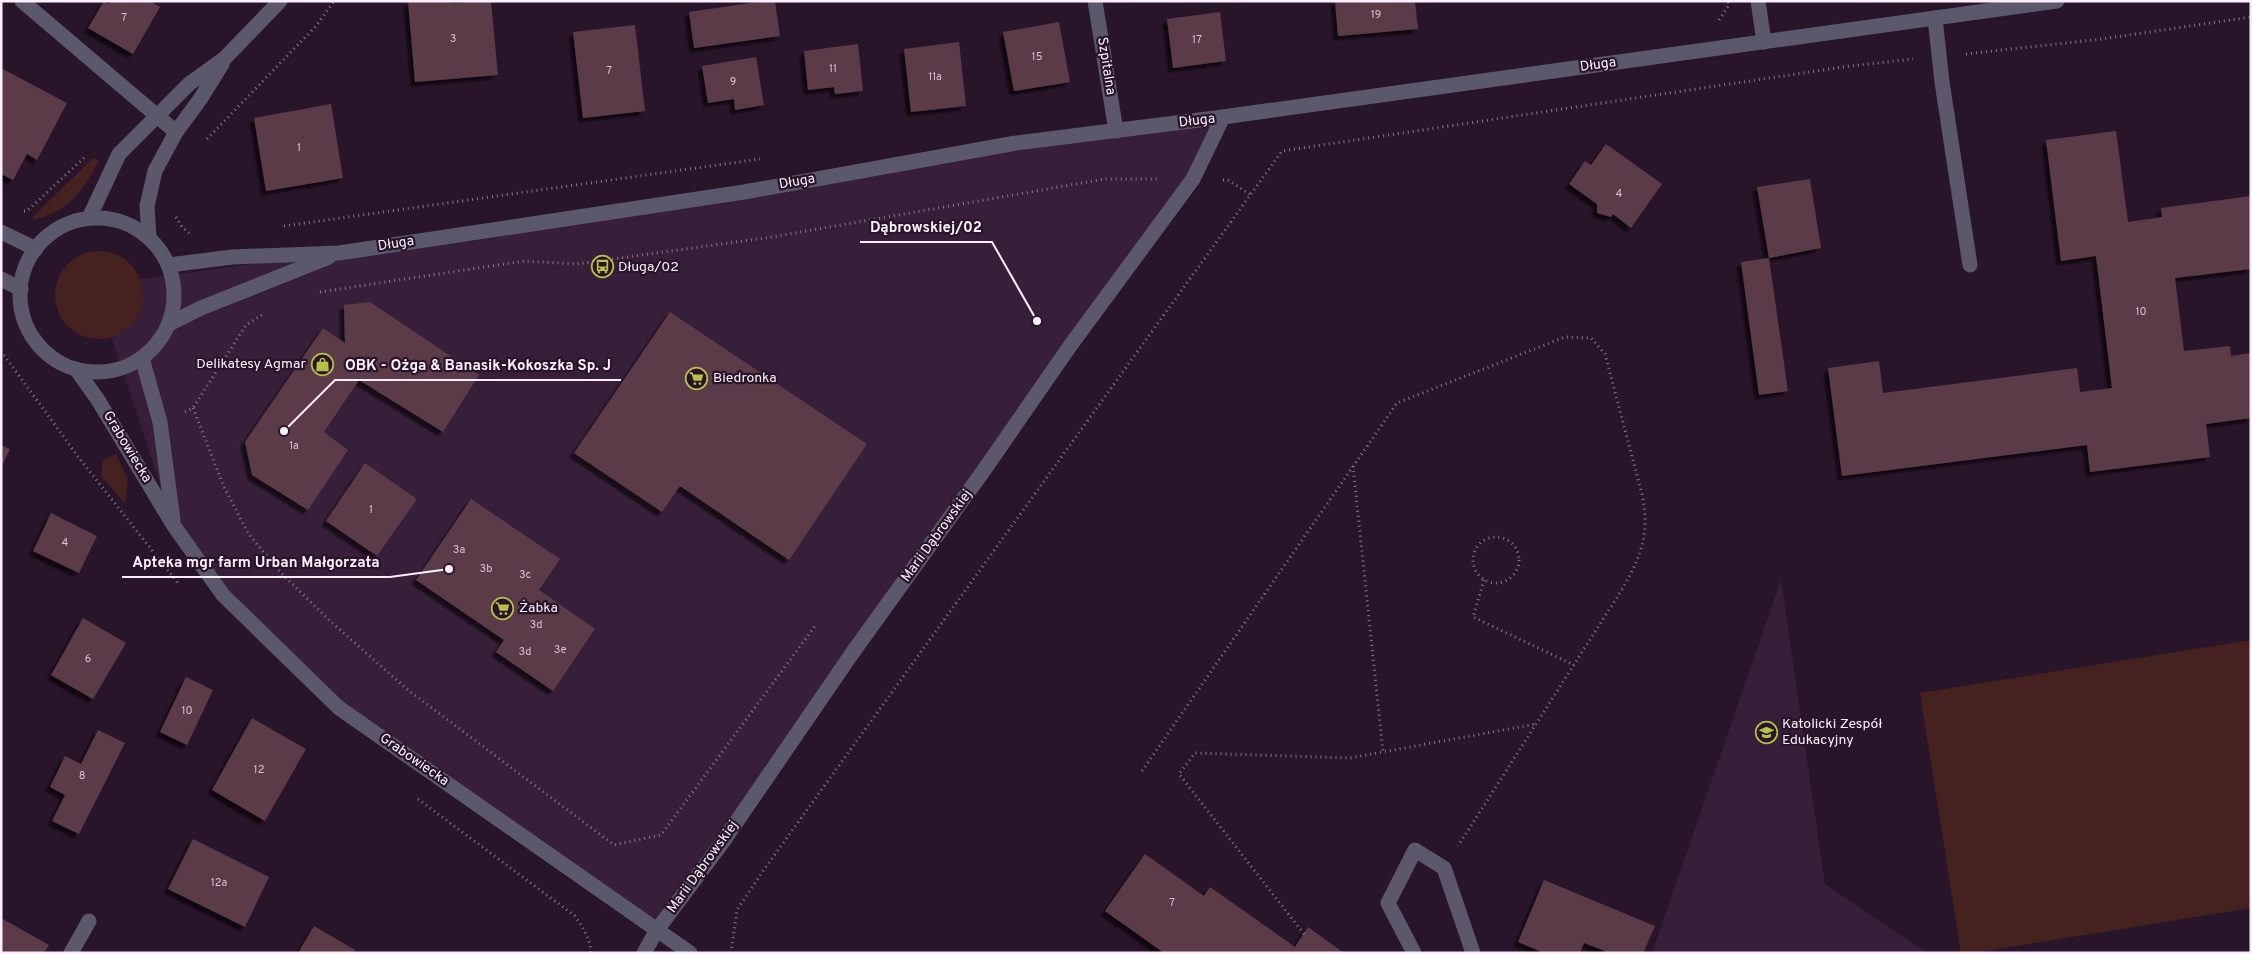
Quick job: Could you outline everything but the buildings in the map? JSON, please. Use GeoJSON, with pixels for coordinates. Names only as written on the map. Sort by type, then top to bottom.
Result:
{"type":"FeatureCollection","features":[{"type":"Feature","properties":{"kind":"street"},"geometry":{"type":"LineString","coordinates":[[22,1],[176,132]]}},
{"type":"Feature","properties":{"kind":"street"},"geometry":{"type":"LineString","coordinates":[[89,218],[119,154],[188,84],[225,58],[280,1]]}},
{"type":"Feature","properties":{"kind":"street","name":"Szpitalna"},"geometry":{"type":"LineString","coordinates":[[1095,1],[1116,130]]}},
{"type":"Feature","properties":{"kind":"street"},"geometry":{"type":"LineString","coordinates":[[1758,1],[1764,42]]}},
{"type":"Feature","properties":{"kind":"street","name":"Długa"},"geometry":{"type":"LineString","coordinates":[[169,265],[232,257],[339,253],[744,192],[1016,143],[1223,117],[2057,1]]}},
{"type":"Feature","properties":{"kind":"street"},"geometry":{"type":"LineString","coordinates":[[1935,18],[1970,265]]}},
{"type":"Feature","properties":{"kind":"street"},"geometry":{"type":"LineString","coordinates":[[149,238],[148,206],[155,171],[176,132],[201,98],[225,58]]}},
{"type":"Feature","properties":{"kind":"street","name":"Marii Dąbrowskiej"},"geometry":{"type":"LineString","coordinates":[[644,953],[657,930],[722,843],[817,703],[982,473],[1070,346],[1193,179],[1223,117]]}},
{"type":"Feature","properties":{"kind":"street"},"geometry":{"type":"LineString","coordinates":[[89,218],[110,219],[131,226],[149,238],[160,250],[169,265],[174,284],[174,305],[169,324],[158,343],[142,358],[122,368],[99,372],[76,370],[52,358],[34,339],[23,316],[21,289],[25,268],[36,249],[50,234],[69,224],[89,218]]}},
{"type":"Feature","properties":{"kind":"street"},"geometry":{"type":"LineString","coordinates":[[1,232],[36,249]]}},
{"type":"Feature","properties":{"kind":"street","name":"Długa"},"geometry":{"type":"LineString","coordinates":[[169,324],[201,308],[339,253]]}},
{"type":"Feature","properties":{"kind":"street"},"geometry":{"type":"LineString","coordinates":[[1,279],[21,289]]}},
{"type":"Feature","properties":{"kind":"street","name":"Grabowiecka"},"geometry":{"type":"LineString","coordinates":[[142,358],[160,422],[174,526]]}},
{"type":"Feature","properties":{"kind":"street","name":"Grabowiecka"},"geometry":{"type":"LineString","coordinates":[[76,370],[98,400],[174,526],[223,595],[339,708],[690,953]]}},
{"type":"Feature","properties":{"kind":"street"},"geometry":{"type":"LineString","coordinates":[[1414,953],[1388,903],[1415,850],[1444,868],[1473,953]]}},
{"type":"Feature","properties":{"kind":"street"},"geometry":{"type":"LineString","coordinates":[[71,953],[89,922]]}},
{"type":"Feature","properties":{"kind":"path"},"geometry":{"type":"LineString","coordinates":[[204,143],[316,26],[334,1]]}},
{"type":"Feature","properties":{"kind":"path"},"geometry":{"type":"LineString","coordinates":[[731,953],[737,910],[763,871],[1282,151],[1834,68],[2102,39],[2251,16]]}},
{"type":"Feature","properties":{"kind":"path"},"geometry":{"type":"LineString","coordinates":[[280,226],[769,158]]}},
{"type":"Feature","properties":{"kind":"path"},"geometry":{"type":"LineString","coordinates":[[313,293],[524,261],[577,264],[772,237],[1105,179],[1228,180],[1251,195]]}},
{"type":"Feature","properties":{"kind":"path"},"geometry":{"type":"LineString","coordinates":[[174,210],[182,227],[192,235]]}},
{"type":"Feature","properties":{"kind":"path"},"geometry":{"type":"LineString","coordinates":[[160,422],[193,408],[246,325],[270,310]]}},
{"type":"Feature","properties":{"kind":"path"},"geometry":{"type":"LineString","coordinates":[[1142,771],[1397,403],[1565,337],[1591,338],[1605,354],[1642,494],[1646,528],[1642,549],[1633,570],[1444,868]]}},
{"type":"Feature","properties":{"kind":"path"},"geometry":{"type":"LineString","coordinates":[[193,408],[224,487],[248,533],[278,570],[329,620],[408,690],[614,845],[661,835],[815,626]]}},
{"type":"Feature","properties":{"kind":"path"},"geometry":{"type":"LineString","coordinates":[[1353,465],[1382,752]]}},
{"type":"Feature","properties":{"kind":"path"},"geometry":{"type":"LineString","coordinates":[[1491,537],[1500,537],[1509,541],[1519,555],[1519,564],[1516,572],[1510,579],[1501,583],[1492,583],[1484,580],[1477,574],[1474,565],[1473,556],[1476,548],[1491,537]]}},
{"type":"Feature","properties":{"kind":"path"},"geometry":{"type":"LineString","coordinates":[[1484,580],[1473,617],[1574,664]]}},
{"type":"Feature","properties":{"kind":"path"},"geometry":{"type":"LineString","coordinates":[[1304,934],[1179,774],[1195,753],[1350,758],[1536,724]]}},
{"type":"Feature","properties":{"kind":"shaded area"},"geometry":{"type":"Polygon","coordinates":[[[1223,117],[1193,179],[657,930],[339,708],[276,645],[174,526],[94,285],[339,253],[1223,117]]]}},
{"type":"Feature","properties":{"kind":"shaded area"},"geometry":{"type":"Polygon","coordinates":[[[93,158],[99,161],[72,200],[54,213],[30,220],[93,158]]]}},
{"type":"Feature","properties":{"kind":"shaded area"},"geometry":{"type":"Polygon","coordinates":[[[99,251],[116,255],[130,264],[139,278],[143,295],[139,312],[130,326],[116,335],[99,339],[82,335],[68,326],[59,312],[55,295],[59,278],[68,264],[82,255],[99,251]]]}},
{"type":"Feature","properties":{"kind":"shaded area"},"geometry":{"type":"Polygon","coordinates":[[[116,454],[128,480],[125,504],[101,476],[103,460],[116,454]]]}},
{"type":"Feature","properties":{"kind":"shaded area","name":"Katolicki Zespół Edukacyjny"},"geometry":{"type":"Polygon","coordinates":[[[1781,580],[1825,884],[1927,953],[1652,953],[1781,580]]]}},
{"type":"Feature","properties":{"kind":"shaded area"},"geometry":{"type":"Polygon","coordinates":[[[2251,640],[2251,908],[1973,953],[1961,953],[1920,693],[2251,640]]]}},
{"type":"Feature","properties":{"kind":"place","name":"Długa/02"},"geometry":{"type":"Point","coordinates":[602,267]}},
{"type":"Feature","properties":{"kind":"place","name":"Dąbrowskiej/02"},"geometry":{"type":"Point","coordinates":[1037,321]}},
{"type":"Feature","properties":{"kind":"place","name":"Delikatesy Agmar"},"geometry":{"type":"Point","coordinates":[322,364]}},
{"type":"Feature","properties":{"kind":"place","name":"Biedronka"},"geometry":{"type":"Point","coordinates":[697,378]}},
{"type":"Feature","properties":{"kind":"place","name":"OBK - Ożga & Banasik-Kokoszka Sp. J"},"geometry":{"type":"Point","coordinates":[284,431]}},
{"type":"Feature","properties":{"kind":"place","name":"Apteka mgr farm Urban Małgorzata"},"geometry":{"type":"Point","coordinates":[449,569]}},
{"type":"Feature","properties":{"kind":"place","name":"Żabka"},"geometry":{"type":"Point","coordinates":[503,608]}},
{"type":"Feature","properties":{"kind":"place","name":"Katolicki Zespół Edukacyjny"},"geometry":{"type":"Point","coordinates":[1766,732]}}]}
